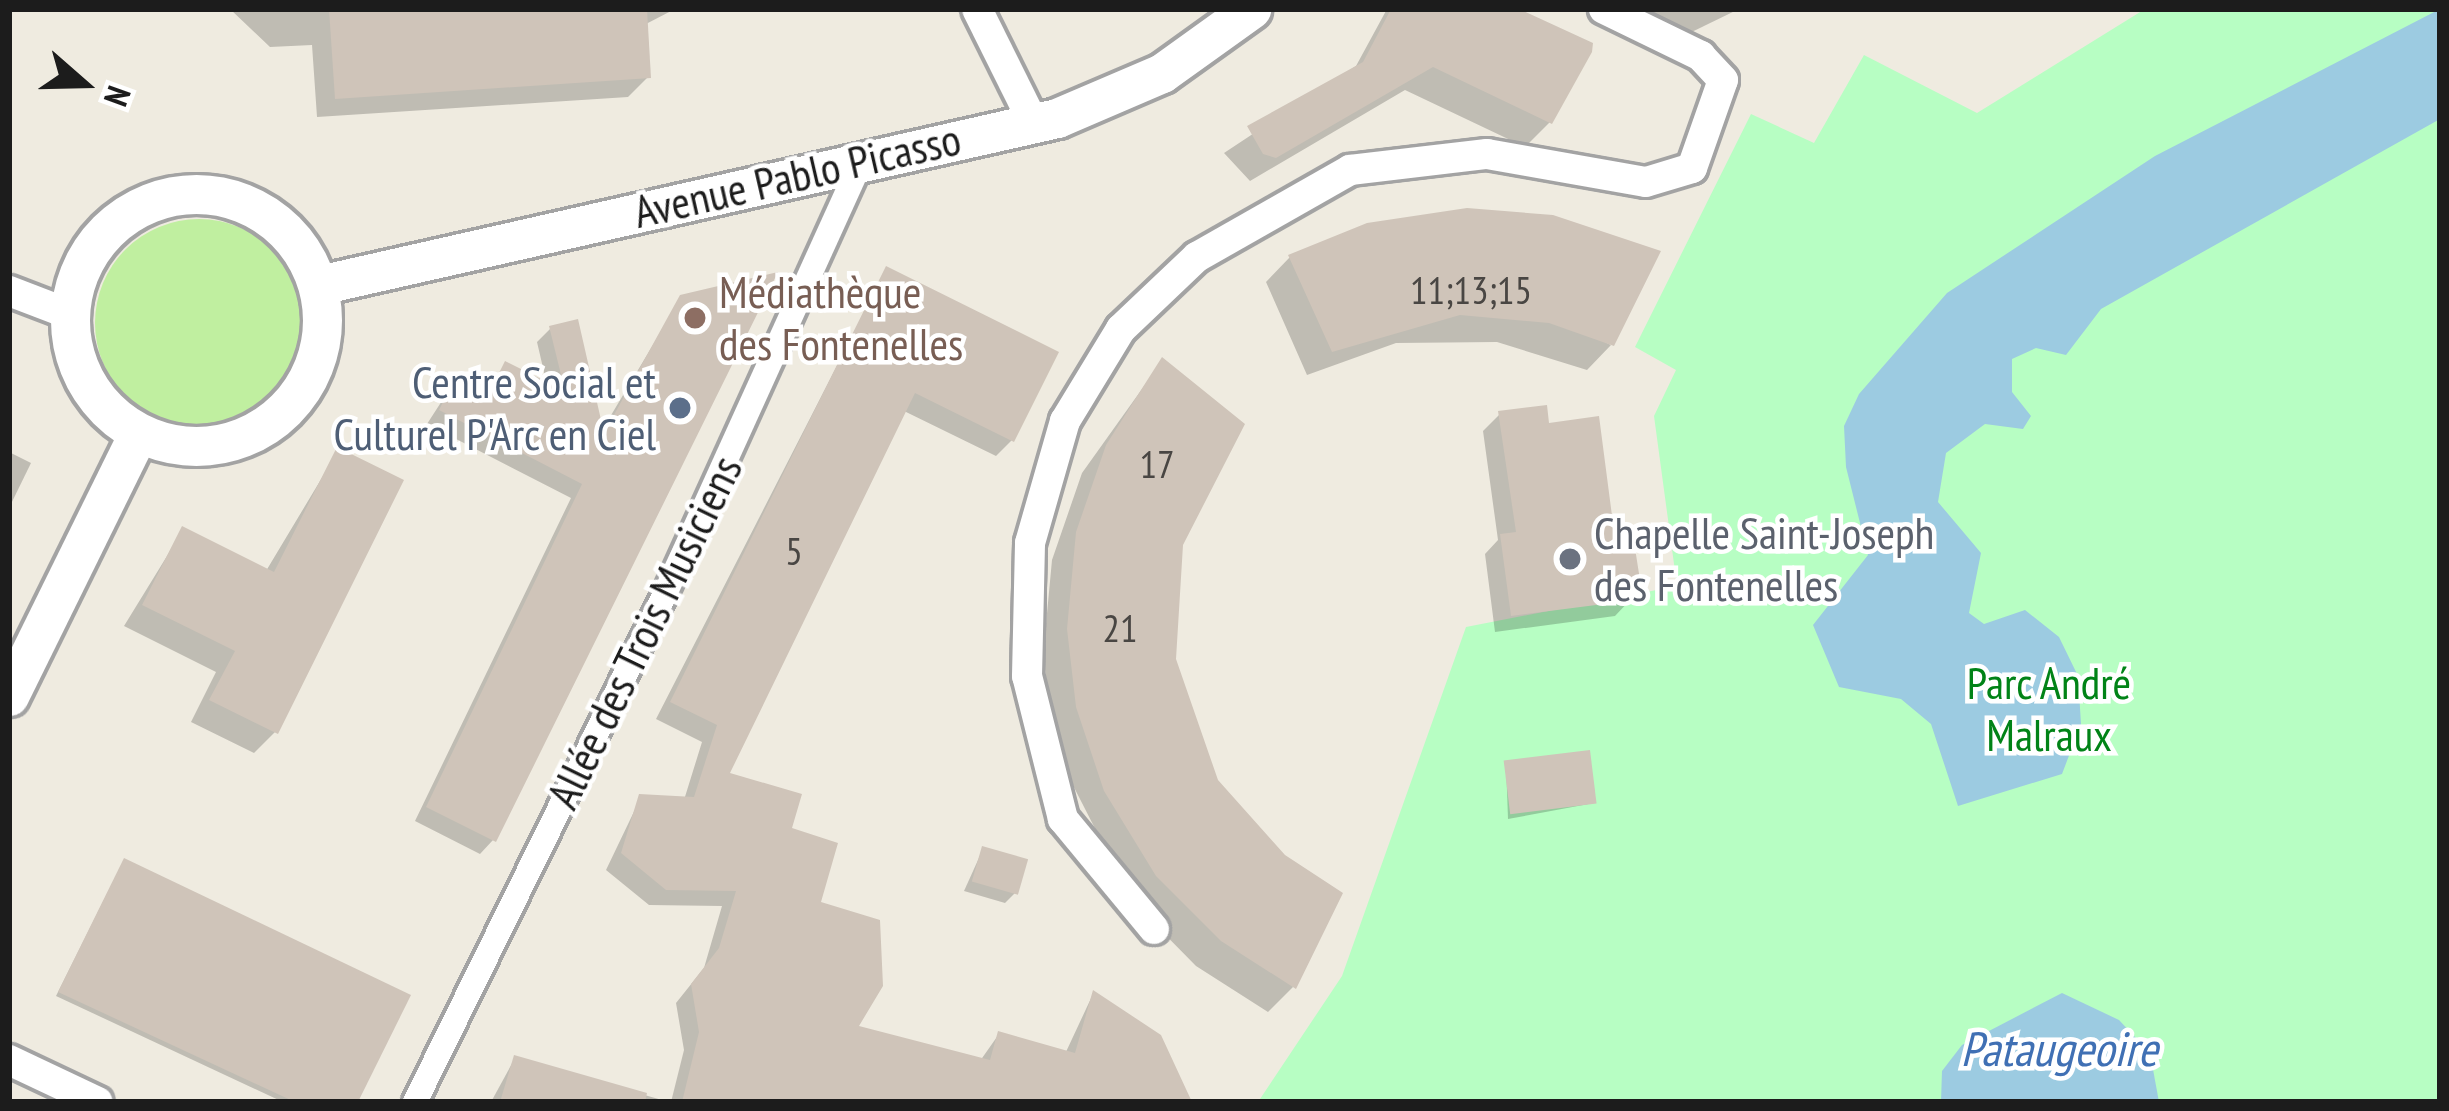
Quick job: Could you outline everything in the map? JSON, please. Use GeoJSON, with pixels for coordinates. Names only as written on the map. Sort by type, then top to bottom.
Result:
{"type":"FeatureCollection","features":[{"type":"Feature","properties":{"kind":"street"},"geometry":{"type":"LineString","coordinates":[[977,9],[1034,124]]}},
{"type":"Feature","properties":{"kind":"street","name":"Avenue Pablo Picasso"},"geometry":{"type":"LineString","coordinates":[[319,285],[862,158],[1034,124],[1118,98],[1251,9]]}},
{"type":"Feature","properties":{"kind":"street"},"geometry":{"type":"LineString","coordinates":[[1154,929],[1063,819],[1027,676],[1030,543],[1065,422],[1121,328],[1197,257],[1350,170],[1486,154],[1646,182],[1692,168],[1724,80],[1701,56],[1604,9]]}},
{"type":"Feature","properties":{"kind":"street","name":"Allée des Trois Musiciens"},"geometry":{"type":"LineString","coordinates":[[415,1102],[664,596],[862,158]]}},
{"type":"Feature","properties":{"kind":"street"},"geometry":{"type":"LineString","coordinates":[[182,193],[268,214],[319,285],[314,367],[267,425],[204,447],[138,434],[80,371],[69,314],[104,232],[182,193]]}},
{"type":"Feature","properties":{"kind":"street"},"geometry":{"type":"LineString","coordinates":[[9,291],[69,314]]}},
{"type":"Feature","properties":{"kind":"street"},"geometry":{"type":"LineString","coordinates":[[9,696],[138,434]]}},
{"type":"Feature","properties":{"kind":"street"},"geometry":{"type":"LineString","coordinates":[[9,1060],[98,1102]]}},
{"type":"Feature","properties":{"kind":"green space","name":"Parc André Malraux"},"geometry":{"type":"Polygon","coordinates":[[[2145,9],[2440,9],[2440,1102],[1258,1102],[1342,976],[1466,627],[1677,586],[1654,416],[1676,370],[1635,347],[1751,114],[1814,143],[1864,55],[1977,113],[2145,9]]]}},
{"type":"Feature","properties":{"kind":"green space"},"geometry":{"type":"Polygon","coordinates":[[[199,219],[239,227],[273,249],[295,283],[303,323],[295,363],[273,397],[239,419],[199,427],[159,419],[125,397],[103,363],[95,323],[103,283],[125,249],[159,227],[199,219]]]}},
{"type":"Feature","properties":{"kind":"water"},"geometry":{"type":"Polygon","coordinates":[[[2440,9],[2440,119],[2101,309],[2066,355],[2036,348],[2012,359],[2012,392],[2031,416],[2023,429],[1985,424],[1946,453],[1938,502],[1981,553],[1969,613],[1984,624],[2025,610],[2059,637],[2078,676],[2081,724],[2062,774],[1958,806],[1931,724],[1901,699],[1839,687],[1813,625],[1868,555],[1846,467],[1844,426],[1859,394],[1947,293],[2155,156],[2440,9]]]}},
{"type":"Feature","properties":{"kind":"water","name":"Pataugeoire"},"geometry":{"type":"Polygon","coordinates":[[[2062,993],[2119,1020],[2150,1053],[2159,1102],[1941,1102],[1942,1071],[1962,1045],[2062,993]]]}},
{"type":"Feature","properties":{"kind":"building"},"geometry":{"type":"Polygon","coordinates":[[[329,9],[647,9],[651,78],[335,99],[329,9]]]}},
{"type":"Feature","properties":{"kind":"building"},"geometry":{"type":"Polygon","coordinates":[[[1391,9],[1519,9],[1593,43],[1592,52],[1552,124],[1433,67],[1276,158],[1263,154],[1247,126],[1363,62],[1391,9]]]}},
{"type":"Feature","properties":{"kind":"building"},"geometry":{"type":"Polygon","coordinates":[[[1467,208],[1553,215],[1661,251],[1614,346],[1549,323],[1460,315],[1332,352],[1288,255],[1367,223],[1467,208]]]}},
{"type":"Feature","properties":{"kind":"building"},"geometry":{"type":"Polygon","coordinates":[[[886,266],[1059,352],[1014,442],[915,393],[730,773],[802,794],[792,828],[838,843],[821,902],[880,920],[883,986],[859,1026],[990,1060],[998,1031],[1075,1053],[1093,990],[1161,1035],[1192,1102],[682,1102],[699,1032],[691,984],[719,948],[736,891],[666,890],[621,853],[639,794],[694,797],[717,725],[670,702],[886,266]]]}},
{"type":"Feature","properties":{"kind":"building"},"geometry":{"type":"Polygon","coordinates":[[[778,272],[496,842],[426,807],[582,484],[439,410],[458,372],[491,389],[505,361],[565,391],[549,326],[578,319],[604,433],[680,295],[778,272]]]}},
{"type":"Feature","properties":{"kind":"building"},"geometry":{"type":"Polygon","coordinates":[[[1162,357],[1245,424],[1183,545],[1176,659],[1218,780],[1285,855],[1343,893],[1296,989],[1221,941],[1156,876],[1104,791],[1076,707],[1067,629],[1076,532],[1106,445],[1162,357]]]}},
{"type":"Feature","properties":{"kind":"building"},"geometry":{"type":"Polygon","coordinates":[[[1547,405],[1549,423],[1599,416],[1614,531],[1632,529],[1640,580],[1635,600],[1511,616],[1500,534],[1516,532],[1498,411],[1547,405]]]}},
{"type":"Feature","properties":{"kind":"building"},"geometry":{"type":"Polygon","coordinates":[[[337,447],[404,480],[278,734],[209,700],[235,651],[142,605],[182,526],[274,572],[337,447]]]}},
{"type":"Feature","properties":{"kind":"building"},"geometry":{"type":"Polygon","coordinates":[[[1590,750],[1597,804],[1510,814],[1504,761],[1590,750]]]}},
{"type":"Feature","properties":{"kind":"building"},"geometry":{"type":"Polygon","coordinates":[[[982,846],[1028,859],[1018,895],[972,882],[982,846]]]}},
{"type":"Feature","properties":{"kind":"building"},"geometry":{"type":"Polygon","coordinates":[[[124,858],[411,995],[358,1102],[295,1102],[58,992],[124,858]]]}},
{"type":"Feature","properties":{"kind":"building"},"geometry":{"type":"Polygon","coordinates":[[[514,1055],[647,1093],[645,1102],[500,1102],[514,1055]]]}},
{"type":"Feature","properties":{"kind":"place","name":"Médiathèque des Fontenelles"},"geometry":{"type":"Point","coordinates":[695,318]}},
{"type":"Feature","properties":{"kind":"place","name":"Centre Social et Culturel P'Arc en Ciel"},"geometry":{"type":"Point","coordinates":[680,408]}},
{"type":"Feature","properties":{"kind":"place","name":"Chapelle Saint-Joseph des Fontenelles"},"geometry":{"type":"Point","coordinates":[1570,559]}}]}
